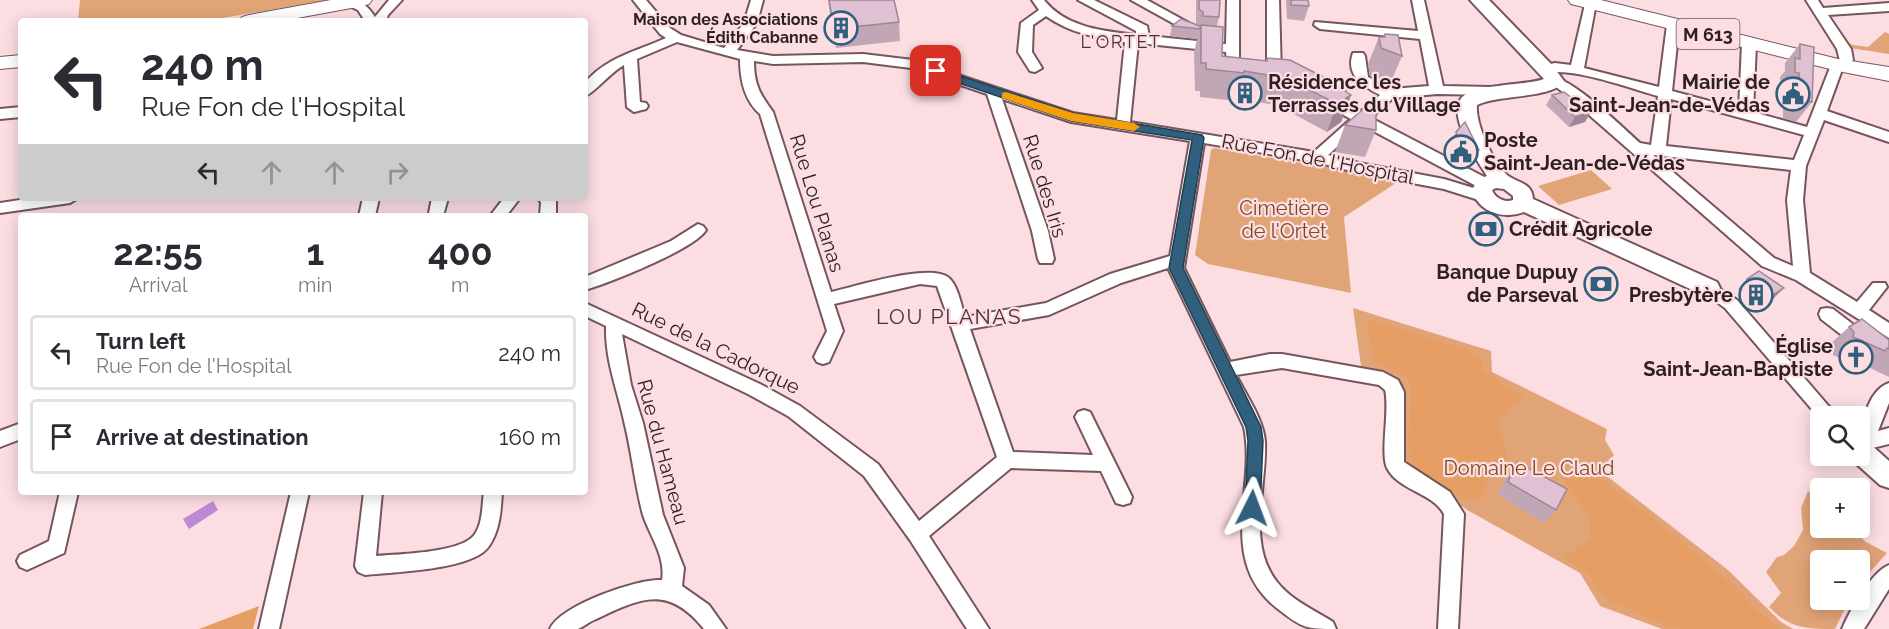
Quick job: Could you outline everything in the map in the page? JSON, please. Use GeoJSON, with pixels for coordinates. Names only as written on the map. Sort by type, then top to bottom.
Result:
{"type":"FeatureCollection","features":[{"type":"Feature","properties":{"kind":"main road","name":"M 613"},"geometry":{"type":"LineString","coordinates":[[1627,0],[1710,27],[1842,63],[1889,66]]}},
{"type":"Feature","properties":{"kind":"main road"},"geometry":{"type":"LineString","coordinates":[[266,18],[360,1]]}},
{"type":"Feature","properties":{"kind":"main road","name":"M 613"},"geometry":{"type":"LineString","coordinates":[[1584,2],[1749,44],[1889,74]]}},
{"type":"Feature","properties":{"kind":"main road"},"geometry":{"type":"LineString","coordinates":[[0,63],[18,61]]}},
{"type":"Feature","properties":{"kind":"street"},"geometry":{"type":"LineString","coordinates":[[375,18],[379,0]]}},
{"type":"Feature","properties":{"kind":"street"},"geometry":{"type":"LineString","coordinates":[[377,18],[396,0]]}},
{"type":"Feature","properties":{"kind":"street","name":"Rue Fon de l'Hospital"},"geometry":{"type":"LineString","coordinates":[[639,0],[665,31],[676,38],[747,58],[773,60],[863,58],[914,64],[1071,117],[1317,157],[1338,165],[1435,180],[1463,188],[1490,187]]}},
{"type":"Feature","properties":{"kind":"street"},"geometry":{"type":"LineString","coordinates":[[727,53],[748,29],[756,14],[757,0]]}},
{"type":"Feature","properties":{"kind":"street"},"geometry":{"type":"LineString","coordinates":[[1084,0],[1142,29],[1138,39],[1123,125]]}},
{"type":"Feature","properties":{"kind":"street"},"geometry":{"type":"LineString","coordinates":[[1137,0],[1192,28]]}},
{"type":"Feature","properties":{"kind":"street"},"geometry":{"type":"LineString","coordinates":[[1233,0],[1232,68],[1237,75]]}},
{"type":"Feature","properties":{"kind":"street"},"geometry":{"type":"LineString","coordinates":[[1273,0],[1274,78]]}},
{"type":"Feature","properties":{"kind":"street"},"geometry":{"type":"LineString","coordinates":[[1418,0],[1437,90]]}},
{"type":"Feature","properties":{"kind":"street"},"geometry":{"type":"LineString","coordinates":[[1479,0],[1550,75],[1638,148],[1768,262],[1802,276],[1889,331]]}},
{"type":"Feature","properties":{"kind":"street"},"geometry":{"type":"LineString","coordinates":[[1802,276],[1795,200],[1798,166],[1810,132],[1846,53],[1812,0]]}},
{"type":"Feature","properties":{"kind":"street"},"geometry":{"type":"LineString","coordinates":[[360,1],[373,18]]}},
{"type":"Feature","properties":{"kind":"street"},"geometry":{"type":"LineString","coordinates":[[1577,70],[1584,2]]}},
{"type":"Feature","properties":{"kind":"street"},"geometry":{"type":"LineString","coordinates":[[1035,68],[1025,52],[1027,23],[1042,5],[1083,30],[1138,39],[1232,49]]}},
{"type":"Feature","properties":{"kind":"street"},"geometry":{"type":"LineString","coordinates":[[1820,12],[1828,14],[1889,7]]}},
{"type":"Feature","properties":{"kind":"street"},"geometry":{"type":"LineString","coordinates":[[1320,25],[1425,36]]}},
{"type":"Feature","properties":{"kind":"street"},"geometry":{"type":"LineString","coordinates":[[1658,149],[1673,25]]}},
{"type":"Feature","properties":{"kind":"street"},"geometry":{"type":"LineString","coordinates":[[1204,35],[1232,49]]}},
{"type":"Feature","properties":{"kind":"street"},"geometry":{"type":"LineString","coordinates":[[588,88],[602,71],[676,38]]}},
{"type":"Feature","properties":{"kind":"street"},"geometry":{"type":"LineString","coordinates":[[1746,115],[1749,44]]}},
{"type":"Feature","properties":{"kind":"street"},"geometry":{"type":"LineString","coordinates":[[1358,56],[1360,76],[1389,94]]}},
{"type":"Feature","properties":{"kind":"street"},"geometry":{"type":"LineString","coordinates":[[630,57],[634,107],[641,106]]}},
{"type":"Feature","properties":{"kind":"street","name":"Rue Lou Planas"},"geometry":{"type":"LineString","coordinates":[[747,58],[746,71],[757,106],[766,112],[825,300],[930,277],[946,285],[1007,460]]}},
{"type":"Feature","properties":{"kind":"street"},"geometry":{"type":"LineString","coordinates":[[1317,157],[1389,94],[1437,90],[1464,96],[1491,91],[1520,91],[1543,87],[1555,67],[1577,70],[1810,132]]}},
{"type":"Feature","properties":{"kind":"street","name":"Rue des Iris"},"geometry":{"type":"LineString","coordinates":[[993,91],[1040,231],[1046,259]]}},
{"type":"Feature","properties":{"kind":"street"},"geometry":{"type":"LineString","coordinates":[[1313,94],[1490,187]]}},
{"type":"Feature","properties":{"kind":"street"},"geometry":{"type":"LineString","coordinates":[[1464,96],[1466,112],[1487,162],[1493,204],[1505,208],[1516,208],[1523,203],[1709,288],[1731,304],[1819,406]]}},
{"type":"Feature","properties":{"kind":"street"},"geometry":{"type":"LineString","coordinates":[[0,114],[18,112]]}},
{"type":"Feature","properties":{"kind":"street"},"geometry":{"type":"LineString","coordinates":[[1819,113],[1889,137]]}},
{"type":"Feature","properties":{"kind":"street"},"geometry":{"type":"LineString","coordinates":[[1198,138],[1176,268],[1253,427],[1256,441],[1251,547],[1256,568],[1270,588],[1292,608],[1326,629]]}},
{"type":"Feature","properties":{"kind":"street"},"geometry":{"type":"LineString","coordinates":[[1638,148],[1798,166]]}},
{"type":"Feature","properties":{"kind":"street"},"geometry":{"type":"LineString","coordinates":[[0,208],[31,201]]}},
{"type":"Feature","properties":{"kind":"street"},"geometry":{"type":"LineString","coordinates":[[500,213],[510,201]]}},
{"type":"Feature","properties":{"kind":"street"},"geometry":{"type":"LineString","coordinates":[[588,283],[677,245],[698,230]]}},
{"type":"Feature","properties":{"kind":"street"},"geometry":{"type":"LineString","coordinates":[[960,324],[1049,309],[1116,278],[1176,260]]}},
{"type":"Feature","properties":{"kind":"street"},"geometry":{"type":"LineString","coordinates":[[1858,312],[1880,287]]}},
{"type":"Feature","properties":{"kind":"street"},"geometry":{"type":"LineString","coordinates":[[823,357],[835,331],[825,300]]}},
{"type":"Feature","properties":{"kind":"street","name":"Rue de la Cadorque"},"geometry":{"type":"LineString","coordinates":[[588,310],[754,389],[794,411],[870,470],[917,534],[979,629]]}},
{"type":"Feature","properties":{"kind":"street"},"geometry":{"type":"LineString","coordinates":[[1827,314],[1889,362]]}},
{"type":"Feature","properties":{"kind":"street","name":"Rue du Hameau"},"geometry":{"type":"LineString","coordinates":[[614,322],[614,345],[622,385],[634,423],[653,515],[674,568],[670,590]]}},
{"type":"Feature","properties":{"kind":"street"},"geometry":{"type":"LineString","coordinates":[[1225,370],[1270,361],[1282,361],[1383,379],[1392,385],[1395,392],[1395,465],[1401,472],[1450,503],[1454,514],[1448,629]]}},
{"type":"Feature","properties":{"kind":"street"},"geometry":{"type":"LineString","coordinates":[[1870,425],[1879,403],[1889,390]]}},
{"type":"Feature","properties":{"kind":"street"},"geometry":{"type":"LineString","coordinates":[[1084,417],[1124,497]]}},
{"type":"Feature","properties":{"kind":"street"},"geometry":{"type":"LineString","coordinates":[[0,440],[18,432]]}},
{"type":"Feature","properties":{"kind":"street"},"geometry":{"type":"LineString","coordinates":[[1870,442],[1889,436]]}},
{"type":"Feature","properties":{"kind":"street"},"geometry":{"type":"LineString","coordinates":[[1870,454],[1889,477]]}},
{"type":"Feature","properties":{"kind":"street"},"geometry":{"type":"LineString","coordinates":[[917,534],[1007,460],[1106,463]]}},
{"type":"Feature","properties":{"kind":"street"},"geometry":{"type":"LineString","coordinates":[[27,561],[57,547],[68,495]]}},
{"type":"Feature","properties":{"kind":"street"},"geometry":{"type":"LineString","coordinates":[[269,629],[299,495]]}},
{"type":"Feature","properties":{"kind":"street"},"geometry":{"type":"LineString","coordinates":[[373,495],[365,566],[455,555],[478,545],[489,523],[493,495]]}},
{"type":"Feature","properties":{"kind":"street"},"geometry":{"type":"LineString","coordinates":[[1852,629],[1867,602],[1889,574]]}},
{"type":"Feature","properties":{"kind":"street"},"geometry":{"type":"LineString","coordinates":[[560,629],[571,620],[641,590],[670,590],[705,613],[716,629]]}},
{"type":"Feature","properties":{"kind":"green space"},"geometry":{"type":"Polygon","coordinates":[[[80,0],[328,0],[223,18],[78,18],[80,0]]]}},
{"type":"Feature","properties":{"kind":"green space"},"geometry":{"type":"Polygon","coordinates":[[[1885,32],[1889,34],[1889,54],[1850,48],[1847,44],[1868,47],[1885,32]]]}},
{"type":"Feature","properties":{"kind":"green space","name":"Cimetière de l'Ortet"},"geometry":{"type":"Polygon","coordinates":[[[1214,148],[1396,179],[1396,183],[1344,217],[1351,293],[1208,264],[1195,255],[1211,150],[1214,148]]]}},
{"type":"Feature","properties":{"kind":"green space"},"geometry":{"type":"Polygon","coordinates":[[[1591,170],[1612,189],[1559,205],[1538,186],[1591,170]]]}},
{"type":"Feature","properties":{"kind":"green space","name":"Domaine Le Claud"},"geometry":{"type":"Polygon","coordinates":[[[1353,308],[1491,351],[1492,372],[1607,429],[1605,440],[1614,455],[1599,470],[1728,570],[1781,622],[1793,629],[1662,629],[1600,606],[1580,573],[1469,511],[1407,469],[1400,461],[1400,392],[1361,366],[1353,308]]]}},
{"type":"Feature","properties":{"kind":"green space"},"geometry":{"type":"Polygon","coordinates":[[[1808,491],[1810,493],[1810,538],[1861,538],[1887,553],[1870,572],[1870,550],[1810,550],[1810,610],[1844,610],[1835,629],[1816,629],[1792,624],[1769,607],[1781,593],[1766,572],[1777,557],[1784,555],[1794,546],[1803,530],[1801,508],[1808,491]]]}},
{"type":"Feature","properties":{"kind":"shaded area"},"geometry":{"type":"Polygon","coordinates":[[[1372,320],[1468,350],[1481,358],[1484,372],[1522,396],[1523,403],[1512,404],[1497,423],[1505,443],[1507,458],[1490,474],[1480,501],[1460,497],[1415,469],[1408,448],[1411,394],[1409,379],[1374,361],[1366,324],[1372,320]]]}},
{"type":"Feature","properties":{"kind":"shaded area"},"geometry":{"type":"Polygon","coordinates":[[[1587,471],[1598,476],[1688,546],[1736,588],[1755,609],[1781,629],[1683,629],[1668,626],[1606,599],[1587,573],[1564,558],[1591,536],[1588,515],[1563,480],[1570,473],[1587,471]]]}},
{"type":"Feature","properties":{"kind":"shaded area"},"geometry":{"type":"Polygon","coordinates":[[[213,501],[218,510],[189,529],[183,519],[213,501]]]}},
{"type":"Feature","properties":{"kind":"shaded area"},"geometry":{"type":"Polygon","coordinates":[[[259,606],[253,629],[199,629],[259,606]]]}},
{"type":"Feature","properties":{"kind":"building"},"geometry":{"type":"Polygon","coordinates":[[[829,0],[894,0],[899,22],[834,29],[829,0]]]}},
{"type":"Feature","properties":{"kind":"building"},"geometry":{"type":"Polygon","coordinates":[[[1199,0],[1220,0],[1219,17],[1203,16],[1203,12],[1199,9],[1199,0]]]}},
{"type":"Feature","properties":{"kind":"building"},"geometry":{"type":"Polygon","coordinates":[[[1291,0],[1308,0],[1309,6],[1291,5],[1291,0]]]}},
{"type":"Feature","properties":{"kind":"building"},"geometry":{"type":"Polygon","coordinates":[[[1181,19],[1200,26],[1200,29],[1172,26],[1181,19]]]}},
{"type":"Feature","properties":{"kind":"building"},"geometry":{"type":"Polygon","coordinates":[[[1201,25],[1223,27],[1222,56],[1267,61],[1267,58],[1290,60],[1347,89],[1345,91],[1351,95],[1337,104],[1286,78],[1244,71],[1244,73],[1206,69],[1206,63],[1201,63],[1201,25]]]}},
{"type":"Feature","properties":{"kind":"building"},"geometry":{"type":"Polygon","coordinates":[[[1385,34],[1398,35],[1402,56],[1381,48],[1379,37],[1385,37],[1385,34]]]}},
{"type":"Feature","properties":{"kind":"building"},"geometry":{"type":"Polygon","coordinates":[[[1800,44],[1814,47],[1812,102],[1799,99],[1799,73],[1795,72],[1795,58],[1800,59],[1800,44]]]}},
{"type":"Feature","properties":{"kind":"building"},"geometry":{"type":"Polygon","coordinates":[[[1564,92],[1591,112],[1575,117],[1552,95],[1564,92]]]}},
{"type":"Feature","properties":{"kind":"building"},"geometry":{"type":"Polygon","coordinates":[[[1369,104],[1376,107],[1376,130],[1345,125],[1369,104]]]}},
{"type":"Feature","properties":{"kind":"building"},"geometry":{"type":"Polygon","coordinates":[[[1465,122],[1479,150],[1475,153],[1462,147],[1456,132],[1465,122]]]}},
{"type":"Feature","properties":{"kind":"building"},"geometry":{"type":"Polygon","coordinates":[[[1759,271],[1784,288],[1771,296],[1766,292],[1760,296],[1748,287],[1753,283],[1747,279],[1759,271]]]}},
{"type":"Feature","properties":{"kind":"building"},"geometry":{"type":"Polygon","coordinates":[[[1862,319],[1889,340],[1889,349],[1885,351],[1853,337],[1854,332],[1849,327],[1862,319]]]}},
{"type":"Feature","properties":{"kind":"building"},"geometry":{"type":"Polygon","coordinates":[[[1517,462],[1567,489],[1556,510],[1508,482],[1517,462]]]}},
{"type":"Feature","properties":{"kind":"slow traffic"},"geometry":{"type":"LineString","coordinates":[[1006,95],[1071,117],[1134,127]]}},
{"type":"Feature","properties":{"kind":"place","name":"Maison des Associations Édith Cabanne"},"geometry":{"type":"Point","coordinates":[841,28]}},
{"type":"Feature","properties":{"kind":"place","name":"Résidence les Terrasses du Village"},"geometry":{"type":"Point","coordinates":[1245,93]}},
{"type":"Feature","properties":{"kind":"place","name":"Mairie de Saint-Jean-de-Védas"},"geometry":{"type":"Point","coordinates":[1793,94]}},
{"type":"Feature","properties":{"kind":"place","name":"Poste Saint-Jean-de-Védas"},"geometry":{"type":"Point","coordinates":[1461,152]}},
{"type":"Feature","properties":{"kind":"place","name":"Crédit Agricole"},"geometry":{"type":"Point","coordinates":[1486,229]}},
{"type":"Feature","properties":{"kind":"place","name":"Banque Dupuy de Parseval"},"geometry":{"type":"Point","coordinates":[1601,284]}},
{"type":"Feature","properties":{"kind":"place","name":"Presbytère"},"geometry":{"type":"Point","coordinates":[1756,295]}},
{"type":"Feature","properties":{"kind":"place","name":"Église Saint-Jean-Baptiste"},"geometry":{"type":"Point","coordinates":[1856,357]}},
{"type":"Feature","properties":{"kind":"district","name":"L'ORTET"},"geometry":{"type":"Point","coordinates":[1121,41]}},
{"type":"Feature","properties":{"kind":"district","name":"LOU PLANAS"},"geometry":{"type":"Point","coordinates":[949,316]}},
{"type":"Feature","properties":{"kind":"route"},"geometry":{"type":"LineString","coordinates":[[936,71],[1071,117],[1198,138],[1176,268],[1253,427],[1256,441],[1252,508]]}}]}
